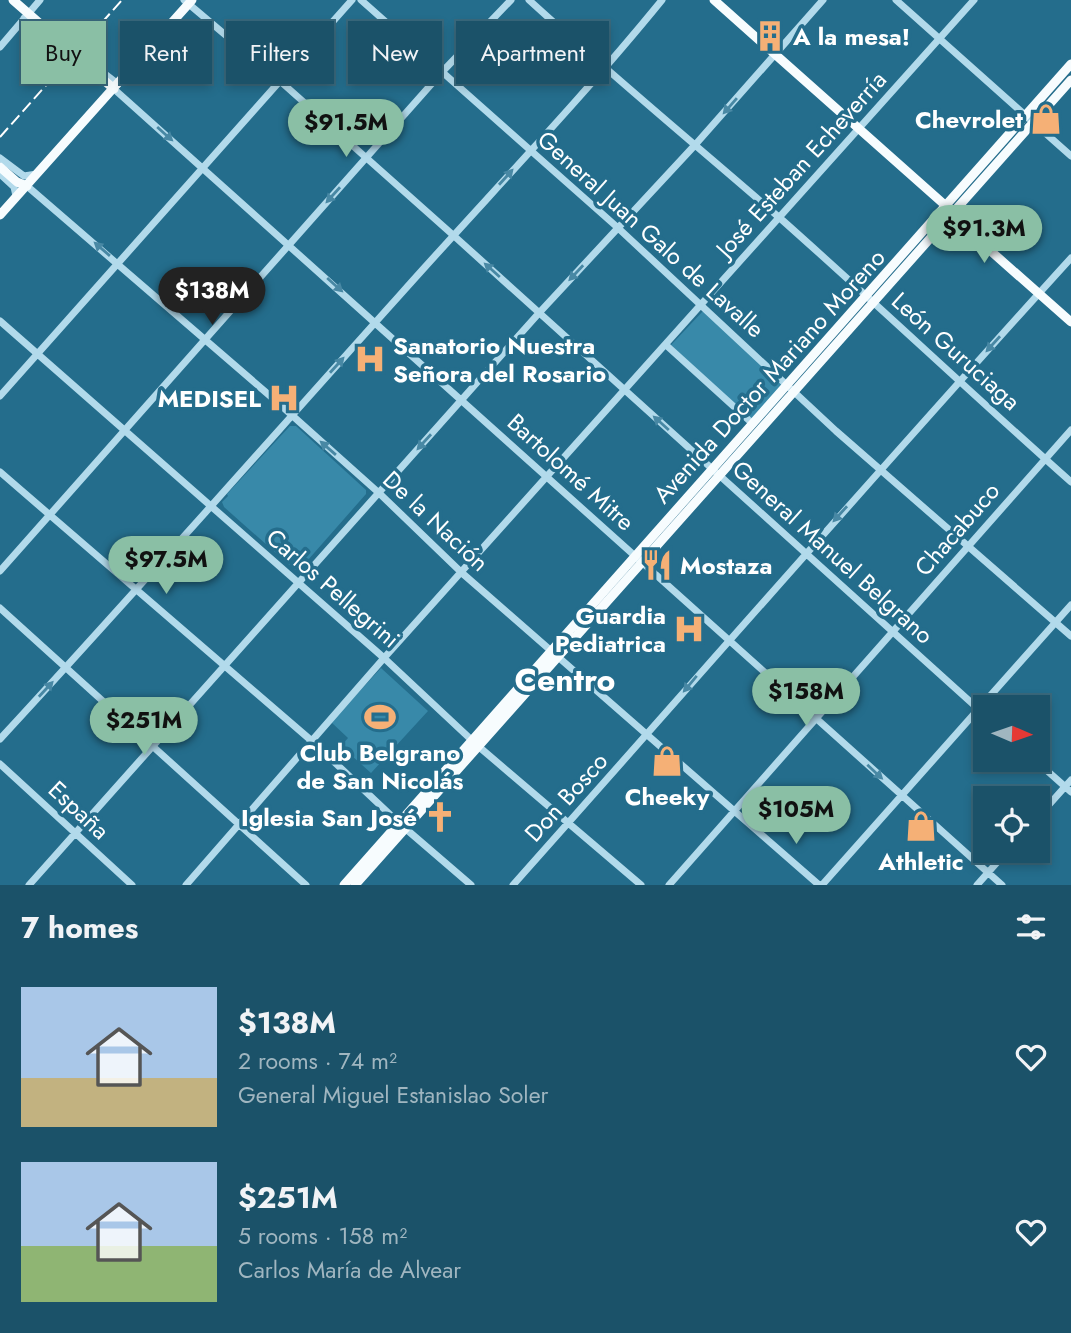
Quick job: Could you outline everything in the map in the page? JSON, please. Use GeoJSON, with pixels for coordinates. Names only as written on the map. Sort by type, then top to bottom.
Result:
{"type":"FeatureCollection","features":[{"type":"Feature","properties":{"kind":"main road"},"geometry":{"type":"LineString","coordinates":[[13,0],[36,21]]}},
{"type":"Feature","properties":{"kind":"main road"},"geometry":{"type":"LineString","coordinates":[[713,0],[1071,322]]}},
{"type":"Feature","properties":{"kind":"main road"},"geometry":{"type":"LineString","coordinates":[[0,215],[188,1]]}},
{"type":"Feature","properties":{"kind":"main road","name":"Avenida Doctor Mariano Moreno"},"geometry":{"type":"LineString","coordinates":[[402,825],[1030,118],[1071,64]]}},
{"type":"Feature","properties":{"kind":"main road","name":"Avenida Doctor Mariano Moreno"},"geometry":{"type":"LineString","coordinates":[[1030,118],[1071,80]]}},
{"type":"Feature","properties":{"kind":"main road"},"geometry":{"type":"LineString","coordinates":[[106,81],[114,88]]}},
{"type":"Feature","properties":{"kind":"main road"},"geometry":{"type":"LineString","coordinates":[[0,167],[27,186]]}},
{"type":"Feature","properties":{"kind":"main road","name":"Avenida Doctor Mariano Moreno"},"geometry":{"type":"LineString","coordinates":[[715,472],[752,424],[791,388]]}},
{"type":"Feature","properties":{"kind":"main road"},"geometry":{"type":"LineString","coordinates":[[344,885],[402,825]]}},
{"type":"Feature","properties":{"kind":"main road"},"geometry":{"type":"LineString","coordinates":[[355,885],[402,825]]}},
{"type":"Feature","properties":{"kind":"street"},"geometry":{"type":"LineString","coordinates":[[0,47],[40,0]]}},
{"type":"Feature","properties":{"kind":"street"},"geometry":{"type":"LineString","coordinates":[[333,21],[352,0]]}},
{"type":"Feature","properties":{"kind":"street","name":"General Juan Galo de Lavalle"},"geometry":{"type":"LineString","coordinates":[[361,0],[702,304],[880,469],[1071,635]]}},
{"type":"Feature","properties":{"kind":"street"},"geometry":{"type":"LineString","coordinates":[[0,571],[443,71],[511,0]]}},
{"type":"Feature","properties":{"kind":"street","name":"León Guruciaga"},"geometry":{"type":"LineString","coordinates":[[529,0],[552,21]]}},
{"type":"Feature","properties":{"kind":"street"},"geometry":{"type":"LineString","coordinates":[[609,66],[662,0]]}},
{"type":"Feature","properties":{"kind":"street"},"geometry":{"type":"LineString","coordinates":[[29,885],[539,313],[695,145],[824,0]]}},
{"type":"Feature","properties":{"kind":"street"},"geometry":{"type":"LineString","coordinates":[[896,0],[1071,156]]}},
{"type":"Feature","properties":{"kind":"street","name":"José Esteban Echeverría"},"geometry":{"type":"LineString","coordinates":[[186,885],[384,658],[974,0]]}},
{"type":"Feature","properties":{"kind":"street","name":"General Manuel Belgrano"},"geometry":{"type":"LineString","coordinates":[[188,1],[226,34]]}},
{"type":"Feature","properties":{"kind":"street"},"geometry":{"type":"LineString","coordinates":[[28,14],[64,40],[63,46],[58,47],[28,14]]}},
{"type":"Feature","properties":{"kind":"street"},"geometry":{"type":"LineString","coordinates":[[82,54],[114,88],[75,60],[78,55],[82,54]]}},
{"type":"Feature","properties":{"kind":"street","name":"León Guruciaga"},"geometry":{"type":"LineString","coordinates":[[609,73],[779,218],[1071,482]]}},
{"type":"Feature","properties":{"kind":"street"},"geometry":{"type":"LineString","coordinates":[[0,396],[277,84]]}},
{"type":"Feature","properties":{"kind":"street","name":"General Manuel Belgrano"},"geometry":{"type":"LineString","coordinates":[[283,84],[973,703]]}},
{"type":"Feature","properties":{"kind":"street"},"geometry":{"type":"LineString","coordinates":[[0,739],[137,590],[453,235],[593,84]]}},
{"type":"Feature","properties":{"kind":"street","name":"Bartolomé Mitre"},"geometry":{"type":"LineString","coordinates":[[114,88],[1002,885]]}},
{"type":"Feature","properties":{"kind":"street"},"geometry":{"type":"LineString","coordinates":[[0,158],[24,176],[38,173]]}},
{"type":"Feature","properties":{"kind":"street"},"geometry":{"type":"LineString","coordinates":[[0,174],[14,187],[16,196]]}},
{"type":"Feature","properties":{"kind":"street","name":"De la Nación"},"geometry":{"type":"LineString","coordinates":[[27,186],[379,493],[462,573],[554,654],[821,885]]}},
{"type":"Feature","properties":{"kind":"street","name":"Don Bosco"},"geometry":{"type":"LineString","coordinates":[[513,885],[805,553],[1071,257]]}},
{"type":"Feature","properties":{"kind":"street","name":"Carlos Pellegrini"},"geometry":{"type":"LineString","coordinates":[[0,321],[384,658],[475,743],[641,885]]}},
{"type":"Feature","properties":{"kind":"street"},"geometry":{"type":"LineString","coordinates":[[666,345],[752,424]]}},
{"type":"Feature","properties":{"kind":"street","name":"Chacabuco"},"geometry":{"type":"LineString","coordinates":[[669,885],[1071,430]]}},
{"type":"Feature","properties":{"kind":"street"},"geometry":{"type":"LineString","coordinates":[[0,472],[313,741],[402,825],[471,885]]}},
{"type":"Feature","properties":{"kind":"street"},"geometry":{"type":"LineString","coordinates":[[991,695],[1071,605]]}},
{"type":"Feature","properties":{"kind":"street"},"geometry":{"type":"LineString","coordinates":[[0,608],[306,885]]}},
{"type":"Feature","properties":{"kind":"street"},"geometry":{"type":"LineString","coordinates":[[821,885],[973,716]]}},
{"type":"Feature","properties":{"kind":"street","name":"España"},"geometry":{"type":"LineString","coordinates":[[0,764],[132,885]]}},
{"type":"Feature","properties":{"kind":"street"},"geometry":{"type":"LineString","coordinates":[[1048,772],[1068,789]]}},
{"type":"Feature","properties":{"kind":"street"},"geometry":{"type":"LineString","coordinates":[[1050,806],[1068,789],[1071,780]]}},
{"type":"Feature","properties":{"kind":"street"},"geometry":{"type":"LineString","coordinates":[[977,885],[997,863]]}},
{"type":"Feature","properties":{"kind":"shaded area"},"geometry":{"type":"Polygon","coordinates":[[[703,311],[783,385],[751,420],[671,345],[703,311]]]}},
{"type":"Feature","properties":{"kind":"shaded area"},"geometry":{"type":"Polygon","coordinates":[[[290,426],[296,426],[366,490],[366,494],[300,569],[295,570],[224,507],[222,502],[290,426]]]}},
{"type":"Feature","properties":{"kind":"shaded area","name":"Club Belgrano de San Nicolás"},"geometry":{"type":"Polygon","coordinates":[[[381,668],[428,711],[371,773],[341,746],[348,738],[331,722],[381,668]]]}},
{"type":"Feature","properties":{"kind":"railway"},"geometry":{"type":"LineString","coordinates":[[0,137],[122,0]]}},
{"type":"Feature","properties":{"kind":"place","name":"A la mesa!"},"geometry":{"type":"Point","coordinates":[770,36]}},
{"type":"Feature","properties":{"kind":"place","name":"Chevrolet"},"geometry":{"type":"Point","coordinates":[1046,119]}},
{"type":"Feature","properties":{"kind":"place","name":"Sanatorio Nuestra Señora del Rosario"},"geometry":{"type":"Point","coordinates":[370,359]}},
{"type":"Feature","properties":{"kind":"place","name":"MEDISEL"},"geometry":{"type":"Point","coordinates":[284,398]}},
{"type":"Feature","properties":{"kind":"place","name":"Mostaza"},"geometry":{"type":"Point","coordinates":[657,565]}},
{"type":"Feature","properties":{"kind":"place","name":"Guardia Pediatrica"},"geometry":{"type":"Point","coordinates":[689,629]}},
{"type":"Feature","properties":{"kind":"place","name":"Club Belgrano de San Nicolás"},"geometry":{"type":"Point","coordinates":[380,717]}},
{"type":"Feature","properties":{"kind":"place","name":"Cheeky"},"geometry":{"type":"Point","coordinates":[667,761]}},
{"type":"Feature","properties":{"kind":"place","name":"Iglesia San José"},"geometry":{"type":"Point","coordinates":[440,817]}},
{"type":"Feature","properties":{"kind":"place","name":"Athletic"},"geometry":{"type":"Point","coordinates":[921,826]}},
{"type":"Feature","properties":{"kind":"district","name":"Centro"},"geometry":{"type":"Point","coordinates":[565,680]}}]}
